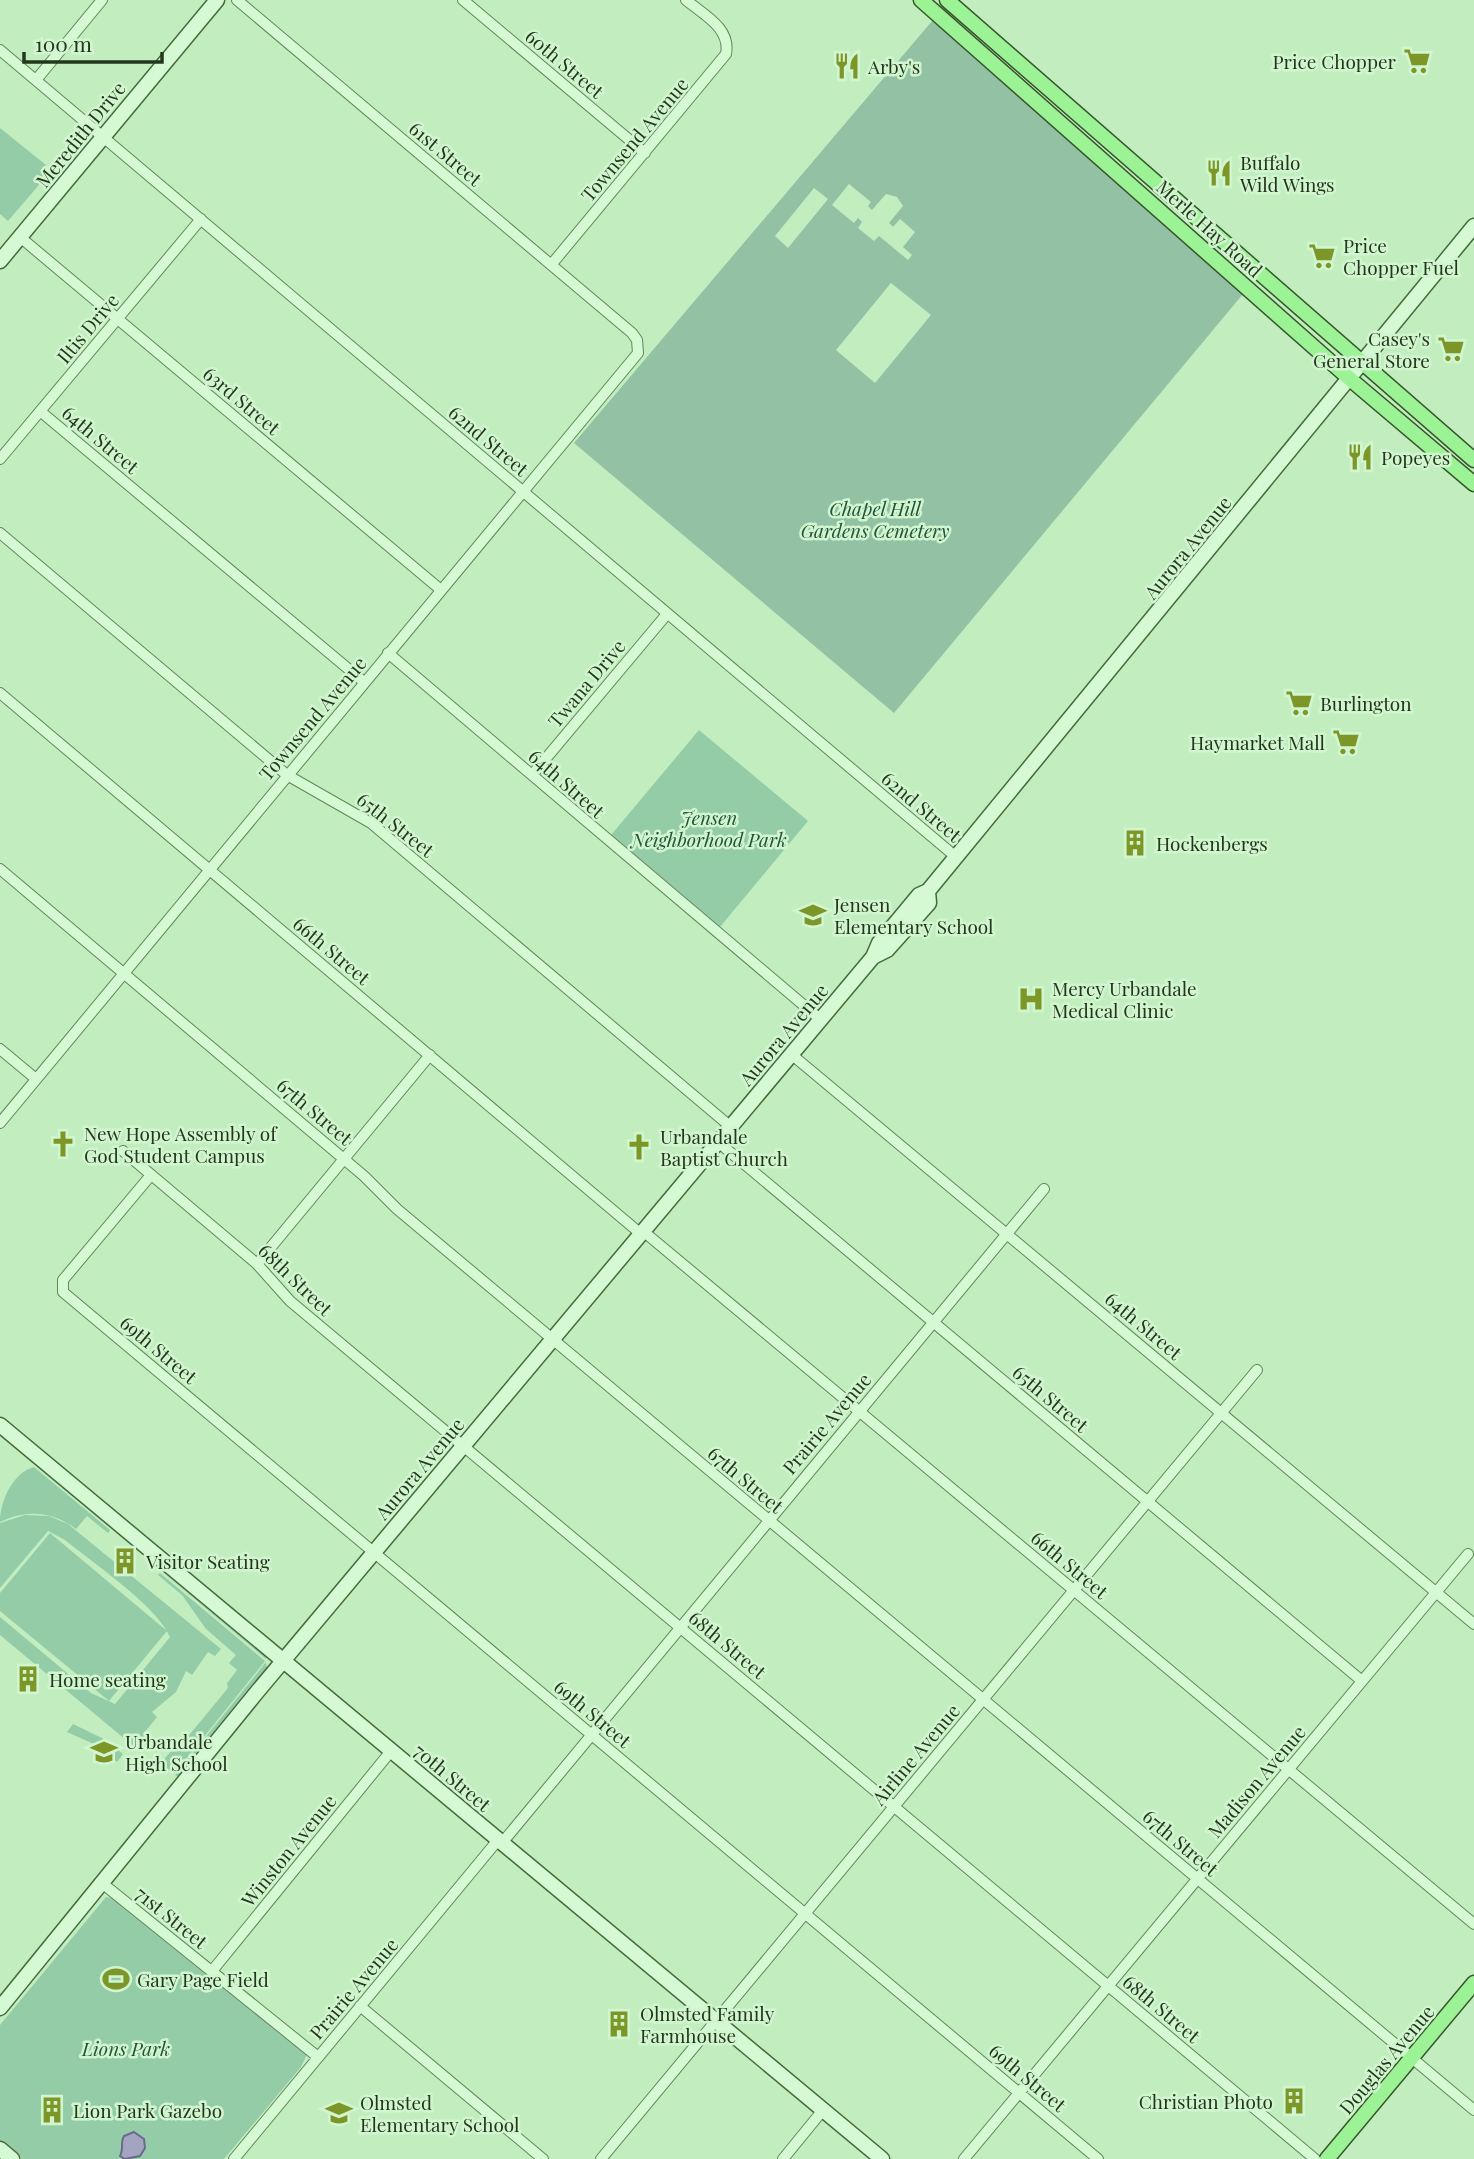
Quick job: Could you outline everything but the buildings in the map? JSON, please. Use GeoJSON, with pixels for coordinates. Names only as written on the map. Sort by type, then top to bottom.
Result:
{"type":"FeatureCollection","features":[{"type":"Feature","properties":{"kind":"main road","name":"Merle Hay Road"},"geometry":{"type":"LineString","coordinates":[[921,0],[1350,379],[1474,484]]}},
{"type":"Feature","properties":{"kind":"main road","name":"Merle Hay Road"},"geometry":{"type":"LineString","coordinates":[[947,0],[1474,460]]}},
{"type":"Feature","properties":{"kind":"main road","name":"Douglas Avenue"},"geometry":{"type":"LineString","coordinates":[[1327,2159],[1474,1983]]}},
{"type":"Feature","properties":{"kind":"street"},"geometry":{"type":"LineString","coordinates":[[36,80],[102,0]]}},
{"type":"Feature","properties":{"kind":"street","name":"Meredith Drive"},"geometry":{"type":"LineString","coordinates":[[0,261],[217,0]]}},
{"type":"Feature","properties":{"kind":"street","name":"61st Street"},"geometry":{"type":"LineString","coordinates":[[237,0],[632,333]]}},
{"type":"Feature","properties":{"kind":"street","name":"60th Street"},"geometry":{"type":"LineString","coordinates":[[463,0],[645,153]]}},
{"type":"Feature","properties":{"kind":"street","name":"Townsend Avenue"},"geometry":{"type":"LineString","coordinates":[[551,265],[722,61],[728,45],[722,29],[686,0]]}},
{"type":"Feature","properties":{"kind":"street","name":"62nd Street"},"geometry":{"type":"LineString","coordinates":[[0,50],[956,857]]}},
{"type":"Feature","properties":{"kind":"street","name":"Iltis Drive"},"geometry":{"type":"LineString","coordinates":[[0,459],[201,219]]}},
{"type":"Feature","properties":{"kind":"street","name":"Aurora Avenue"},"geometry":{"type":"LineString","coordinates":[[0,2008],[283,1661],[730,1126],[873,957],[887,950],[929,903],[928,891],[1472,234]]}},
{"type":"Feature","properties":{"kind":"street","name":"63rd Street"},"geometry":{"type":"LineString","coordinates":[[20,237],[441,590]]}},
{"type":"Feature","properties":{"kind":"street","name":"Townsend Avenue"},"geometry":{"type":"LineString","coordinates":[[0,1123],[634,360],[639,346],[632,333]]}},
{"type":"Feature","properties":{"kind":"street","name":"64th Street"},"geometry":{"type":"LineString","coordinates":[[40,411],[364,682]]}},
{"type":"Feature","properties":{"kind":"street","name":"65th Street"},"geometry":{"type":"LineString","coordinates":[[0,533],[287,775],[371,823],[730,1126]]}},
{"type":"Feature","properties":{"kind":"street","name":"Twana Drive"},"geometry":{"type":"LineString","coordinates":[[532,775],[667,614]]}},
{"type":"Feature","properties":{"kind":"street","name":"64th Street"},"geometry":{"type":"LineString","coordinates":[[388,653],[820,1019]]}},
{"type":"Feature","properties":{"kind":"street","name":"66th Street"},"geometry":{"type":"LineString","coordinates":[[0,693],[642,1233],[1474,1924]]}},
{"type":"Feature","properties":{"kind":"street","name":"67th Street"},"geometry":{"type":"LineString","coordinates":[[0,869],[344,1159],[397,1209],[1474,2110]]}},
{"type":"Feature","properties":{"kind":"street"},"geometry":{"type":"LineString","coordinates":[[0,1049],[36,1079]]}},
{"type":"Feature","properties":{"kind":"street","name":"64th Street"},"geometry":{"type":"LineString","coordinates":[[791,1054],[1474,1624]]}},
{"type":"Feature","properties":{"kind":"street"},"geometry":{"type":"LineString","coordinates":[[257,1264],[430,1055]]}},
{"type":"Feature","properties":{"kind":"street","name":"65th Street"},"geometry":{"type":"LineString","coordinates":[[718,1142],[1362,1681]]}},
{"type":"Feature","properties":{"kind":"street","name":"68th Street"},"geometry":{"type":"LineString","coordinates":[[123,1151],[257,1264],[290,1301],[1315,2159]]}},
{"type":"Feature","properties":{"kind":"street","name":"69th Street"},"geometry":{"type":"LineString","coordinates":[[151,1175],[63,1280],[61,1287],[66,1294],[1098,2159]]}},
{"type":"Feature","properties":{"kind":"street","name":"Prairie Avenue"},"geometry":{"type":"LineString","coordinates":[[234,2159],[1044,1189]]}},
{"type":"Feature","properties":{"kind":"street","name":"Airline Avenue"},"geometry":{"type":"LineString","coordinates":[[601,2159],[1257,1370]]}},
{"type":"Feature","properties":{"kind":"street","name":"70th Street"},"geometry":{"type":"LineString","coordinates":[[0,1425],[882,2159]]}},
{"type":"Feature","properties":{"kind":"street","name":"Madison Avenue"},"geometry":{"type":"LineString","coordinates":[[964,2159],[1468,1554]]}},
{"type":"Feature","properties":{"kind":"street","name":"Winston Avenue"},"geometry":{"type":"LineString","coordinates":[[212,1971],[391,1751]]}},
{"type":"Feature","properties":{"kind":"street","name":"71st Street"},"geometry":{"type":"LineString","coordinates":[[102,1883],[318,2057]]}},
{"type":"Feature","properties":{"kind":"street"},"geometry":{"type":"LineString","coordinates":[[360,2006],[543,2159]]}},
{"type":"Feature","properties":{"kind":"street"},"geometry":{"type":"LineString","coordinates":[[783,2159],[823,2110]]}},
{"type":"Feature","properties":{"kind":"street"},"geometry":{"type":"LineString","coordinates":[[0,2149],[12,2159]]}},
{"type":"Feature","properties":{"kind":"green space","name":"Chapel Hill Gardens Cemetery"},"geometry":{"type":"Polygon","coordinates":[[[938,14],[1248,288],[894,713],[574,443],[938,14]],[[849,184],[832,205],[854,223],[858,218],[862,222],[858,228],[874,241],[879,236],[908,260],[912,255],[903,247],[915,232],[900,219],[893,227],[889,223],[903,206],[897,197],[886,194],[872,210],[868,206],[871,202],[849,184]],[[814,188],[775,236],[788,248],[828,199],[814,188]],[[891,283],[836,350],[875,383],[931,315],[891,283]]]}},
{"type":"Feature","properties":{"kind":"green space"},"geometry":{"type":"Polygon","coordinates":[[[0,128],[46,165],[44,168],[50,172],[8,221],[0,214],[0,128]]]}},
{"type":"Feature","properties":{"kind":"green space","name":"Jensen Neighborhood Park"},"geometry":{"type":"Polygon","coordinates":[[[699,730],[808,821],[720,927],[611,835],[699,730]]]}},
{"type":"Feature","properties":{"kind":"green space"},"geometry":{"type":"Polygon","coordinates":[[[34,1467],[110,1530],[108,1533],[87,1516],[76,1529],[58,1518],[39,1514],[20,1515],[0,1522],[2,1506],[9,1489],[19,1475],[34,1467]]]}},
{"type":"Feature","properties":{"kind":"green space"},"geometry":{"type":"Polygon","coordinates":[[[38,1467],[44,1468],[266,1655],[266,1659],[38,1467]]]}},
{"type":"Feature","properties":{"kind":"green space"},"geometry":{"type":"Polygon","coordinates":[[[25,1515],[49,1516],[68,1524],[221,1649],[215,1656],[208,1652],[192,1675],[186,1671],[176,1692],[152,1712],[157,1717],[144,1733],[148,1737],[138,1750],[0,1635],[0,1617],[91,1693],[115,1704],[170,1637],[163,1625],[139,1599],[65,1540],[48,1531],[0,1588],[0,1523],[25,1515]]]}},
{"type":"Feature","properties":{"kind":"green space"},"geometry":{"type":"Polygon","coordinates":[[[50,1533],[167,1631],[109,1701],[0,1611],[0,1593],[50,1533]]]}},
{"type":"Feature","properties":{"kind":"green space"},"geometry":{"type":"Polygon","coordinates":[[[160,1573],[265,1661],[174,1774],[161,1763],[171,1751],[176,1751],[228,1688],[227,1683],[237,1670],[229,1663],[236,1655],[206,1629],[182,1595],[158,1575],[160,1573]]]}},
{"type":"Feature","properties":{"kind":"green space"},"geometry":{"type":"Polygon","coordinates":[[[266,1662],[267,1669],[178,1777],[175,1775],[266,1662]]]}},
{"type":"Feature","properties":{"kind":"green space"},"geometry":{"type":"Polygon","coordinates":[[[73,1724],[104,1739],[123,1754],[117,1762],[96,1745],[67,1732],[73,1724]]]}},
{"type":"Feature","properties":{"kind":"green space","name":"Lions Park"},"geometry":{"type":"Polygon","coordinates":[[[106,1897],[114,1898],[307,2054],[301,2067],[224,2159],[22,2159],[0,2141],[0,2025],[106,1897]]]}},
{"type":"Feature","properties":{"kind":"water"},"geometry":{"type":"Polygon","coordinates":[[[134,2132],[144,2139],[145,2148],[140,2156],[125,2159],[120,2156],[124,2136],[134,2132]]]}},
{"type":"Feature","properties":{"kind":"place","name":"Price Chopper"},"geometry":{"type":"Point","coordinates":[1417,61]}},
{"type":"Feature","properties":{"kind":"place","name":"Arby's"},"geometry":{"type":"Point","coordinates":[847,66]}},
{"type":"Feature","properties":{"kind":"place","name":"Buffalo Wild Wings"},"geometry":{"type":"Point","coordinates":[1219,173]}},
{"type":"Feature","properties":{"kind":"place","name":"Price Chopper Fuel"},"geometry":{"type":"Point","coordinates":[1322,256]}},
{"type":"Feature","properties":{"kind":"place","name":"Casey's General Store"},"geometry":{"type":"Point","coordinates":[1451,349]}},
{"type":"Feature","properties":{"kind":"place","name":"Popeyes"},"geometry":{"type":"Point","coordinates":[1360,457]}},
{"type":"Feature","properties":{"kind":"place","name":"Burlington"},"geometry":{"type":"Point","coordinates":[1299,703]}},
{"type":"Feature","properties":{"kind":"place","name":"Haymarket Mall"},"geometry":{"type":"Point","coordinates":[1346,742]}},
{"type":"Feature","properties":{"kind":"place","name":"Hockenbergs"},"geometry":{"type":"Point","coordinates":[1135,843]}},
{"type":"Feature","properties":{"kind":"place","name":"Jensen Elementary School"},"geometry":{"type":"Point","coordinates":[813,915]}},
{"type":"Feature","properties":{"kind":"place","name":"Mercy Urbandale Medical Clinic"},"geometry":{"type":"Point","coordinates":[1031,999]}},
{"type":"Feature","properties":{"kind":"place","name":"New Hope Assembly of God Student Campus"},"geometry":{"type":"Point","coordinates":[63,1144]}},
{"type":"Feature","properties":{"kind":"place","name":"Urbandale Baptist Church"},"geometry":{"type":"Point","coordinates":[639,1147]}},
{"type":"Feature","properties":{"kind":"place","name":"Visitor Seating"},"geometry":{"type":"Point","coordinates":[125,1561]}},
{"type":"Feature","properties":{"kind":"place","name":"Home seating"},"geometry":{"type":"Point","coordinates":[28,1679]}},
{"type":"Feature","properties":{"kind":"place","name":"Urbandale High School"},"geometry":{"type":"Point","coordinates":[104,1752]}},
{"type":"Feature","properties":{"kind":"place","name":"Gary Page Field"},"geometry":{"type":"Point","coordinates":[116,1979]}},
{"type":"Feature","properties":{"kind":"place","name":"Olmsted Family Farmhouse"},"geometry":{"type":"Point","coordinates":[619,2024]}},
{"type":"Feature","properties":{"kind":"place","name":"Christian Photo"},"geometry":{"type":"Point","coordinates":[1294,2101]}},
{"type":"Feature","properties":{"kind":"place","name":"Lion Park Gazebo"},"geometry":{"type":"Point","coordinates":[52,2110]}},
{"type":"Feature","properties":{"kind":"place","name":"Olmsted Elementary School"},"geometry":{"type":"Point","coordinates":[339,2113]}}]}
